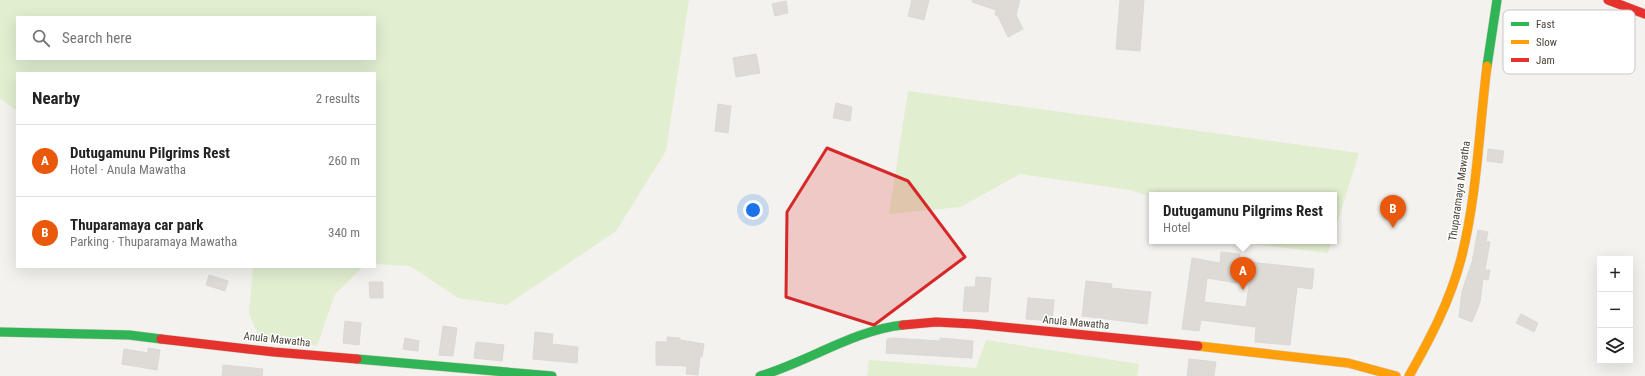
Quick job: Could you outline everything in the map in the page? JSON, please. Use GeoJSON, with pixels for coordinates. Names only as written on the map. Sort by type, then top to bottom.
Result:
{"type":"FeatureCollection","features":[{"type":"Feature","properties":{"kind":"main road","name":"Thuparamaya Mawatha"},"geometry":{"type":"LineString","coordinates":[[1409,376],[1448,300],[1461,260],[1471,208],[1480,126],[1497,0]]}},
{"type":"Feature","properties":{"kind":"main road"},"geometry":{"type":"LineString","coordinates":[[1608,0],[1634,10]]}},
{"type":"Feature","properties":{"kind":"main road"},"geometry":{"type":"LineString","coordinates":[[1635,10],[1645,14]]}},
{"type":"Feature","properties":{"kind":"main road","name":"Anula Mawatha"},"geometry":{"type":"LineString","coordinates":[[760,376],[798,364],[880,329],[916,323],[978,325],[1089,335],[1342,362],[1379,370],[1396,376]]}},
{"type":"Feature","properties":{"kind":"main road","name":"Anula Mawatha"},"geometry":{"type":"LineString","coordinates":[[0,332],[129,335],[274,352],[552,376]]}},
{"type":"Feature","properties":{"kind":"highlighted area"},"geometry":{"type":"Polygon","coordinates":[[[827,148],[908,181],[965,257],[874,325],[786,297],[787,212],[827,148]]]}},
{"type":"Feature","properties":{"kind":"green space"},"geometry":{"type":"Polygon","coordinates":[[[0,0],[689,0],[666,151],[616,231],[507,305],[458,298],[410,266],[376,264],[376,72],[16,72],[16,110],[0,98],[0,0]]]}},
{"type":"Feature","properties":{"kind":"green space"},"geometry":{"type":"Polygon","coordinates":[[[908,91],[1359,153],[1337,223],[1337,192],[1149,192],[1149,196],[1130,190],[1020,174],[961,207],[889,214],[908,91]]]}},
{"type":"Feature","properties":{"kind":"green space"},"geometry":{"type":"Polygon","coordinates":[[[1254,244],[1330,244],[1328,253],[1254,244]]]}},
{"type":"Feature","properties":{"kind":"green space"},"geometry":{"type":"Polygon","coordinates":[[[253,268],[362,268],[335,294],[317,346],[259,337],[249,313],[253,268]]]}},
{"type":"Feature","properties":{"kind":"green space"},"geometry":{"type":"Polygon","coordinates":[[[986,340],[1139,364],[1137,376],[867,376],[869,360],[976,368],[986,340]]]}},
{"type":"Feature","properties":{"kind":"building"},"geometry":{"type":"Polygon","coordinates":[[[912,0],[929,0],[924,20],[908,16],[912,0]]]}},
{"type":"Feature","properties":{"kind":"building"},"geometry":{"type":"Polygon","coordinates":[[[973,0],[1020,0],[1016,15],[1023,29],[1008,37],[998,16],[995,15],[996,10],[972,2],[973,0]]]}},
{"type":"Feature","properties":{"kind":"building"},"geometry":{"type":"Polygon","coordinates":[[[1120,0],[1144,0],[1140,51],[1116,49],[1120,0]]]}},
{"type":"Feature","properties":{"kind":"building"},"geometry":{"type":"Polygon","coordinates":[[[786,1],[788,13],[775,16],[772,4],[786,1]]]}},
{"type":"Feature","properties":{"kind":"building"},"geometry":{"type":"Polygon","coordinates":[[[756,54],[760,73],[736,77],[733,58],[756,54]]]}},
{"type":"Feature","properties":{"kind":"building"},"geometry":{"type":"Polygon","coordinates":[[[836,103],[852,107],[850,121],[833,118],[836,103]]]}},
{"type":"Feature","properties":{"kind":"building"},"geometry":{"type":"Polygon","coordinates":[[[718,104],[731,106],[728,133],[715,131],[718,104]]]}},
{"type":"Feature","properties":{"kind":"building"},"geometry":{"type":"Polygon","coordinates":[[[1488,149],[1504,151],[1502,163],[1487,161],[1488,149]]]}},
{"type":"Feature","properties":{"kind":"building"},"geometry":{"type":"Polygon","coordinates":[[[1478,230],[1488,232],[1486,242],[1490,242],[1485,270],[1490,270],[1488,280],[1483,279],[1480,302],[1472,322],[1459,317],[1462,291],[1472,262],[1478,230]]]}},
{"type":"Feature","properties":{"kind":"building"},"geometry":{"type":"Polygon","coordinates":[[[1221,252],[1240,254],[1240,261],[1314,269],[1312,289],[1297,287],[1290,345],[1255,342],[1256,327],[1201,320],[1199,331],[1182,329],[1192,258],[1220,263],[1221,252]],[[1207,278],[1204,302],[1246,307],[1249,285],[1207,278]]]}},
{"type":"Feature","properties":{"kind":"building"},"geometry":{"type":"Polygon","coordinates":[[[209,275],[228,281],[225,291],[206,285],[209,275]]]}},
{"type":"Feature","properties":{"kind":"building"},"geometry":{"type":"Polygon","coordinates":[[[976,277],[991,278],[988,312],[963,311],[965,287],[975,287],[976,277]]]}},
{"type":"Feature","properties":{"kind":"building"},"geometry":{"type":"Polygon","coordinates":[[[1086,281],[1112,284],[1111,288],[1151,292],[1147,324],[1082,316],[1086,281]]]}},
{"type":"Feature","properties":{"kind":"building"},"geometry":{"type":"Polygon","coordinates":[[[369,282],[383,282],[383,298],[370,298],[369,282]]]}},
{"type":"Feature","properties":{"kind":"building"},"geometry":{"type":"Polygon","coordinates":[[[1028,298],[1054,300],[1052,321],[1026,319],[1028,298]]]}},
{"type":"Feature","properties":{"kind":"building"},"geometry":{"type":"Polygon","coordinates":[[[1521,314],[1538,323],[1534,332],[1516,323],[1521,314]]]}},
{"type":"Feature","properties":{"kind":"building"},"geometry":{"type":"Polygon","coordinates":[[[345,321],[361,323],[359,345],[343,343],[345,321]]]}},
{"type":"Feature","properties":{"kind":"building"},"geometry":{"type":"Polygon","coordinates":[[[443,326],[457,328],[453,356],[439,355],[443,326]]]}},
{"type":"Feature","properties":{"kind":"building"},"geometry":{"type":"Polygon","coordinates":[[[535,332],[553,334],[552,344],[578,347],[577,363],[533,359],[535,332]]]}},
{"type":"Feature","properties":{"kind":"building"},"geometry":{"type":"Polygon","coordinates":[[[667,337],[680,338],[680,340],[704,344],[702,357],[700,357],[698,375],[686,374],[687,366],[656,365],[656,342],[667,342],[667,337]]]}},
{"type":"Feature","properties":{"kind":"building"},"geometry":{"type":"Polygon","coordinates":[[[405,338],[419,341],[418,351],[403,349],[405,338]]]}},
{"type":"Feature","properties":{"kind":"building"},"geometry":{"type":"Polygon","coordinates":[[[893,338],[940,341],[940,338],[973,341],[972,358],[886,353],[887,339],[893,338]]]}},
{"type":"Feature","properties":{"kind":"building"},"geometry":{"type":"Polygon","coordinates":[[[476,342],[504,345],[502,361],[474,358],[476,342]]]}},
{"type":"Feature","properties":{"kind":"building"},"geometry":{"type":"Polygon","coordinates":[[[148,348],[160,350],[157,370],[122,364],[124,349],[148,353],[148,348]]]}},
{"type":"Feature","properties":{"kind":"building"},"geometry":{"type":"Polygon","coordinates":[[[1189,359],[1216,362],[1214,376],[1187,376],[1189,359]]]}},
{"type":"Feature","properties":{"kind":"building"},"geometry":{"type":"Polygon","coordinates":[[[223,365],[263,369],[262,376],[222,376],[223,365]]]}},
{"type":"Feature","properties":{"kind":"traffic: fast"},"geometry":{"type":"LineString","coordinates":[[1487,66],[1497,0]]}},
{"type":"Feature","properties":{"kind":"traffic: fast"},"geometry":{"type":"LineString","coordinates":[[760,376],[796,363],[867,333],[903,325]]}},
{"type":"Feature","properties":{"kind":"traffic: fast"},"geometry":{"type":"LineString","coordinates":[[0,332],[129,335],[161,339]]}},
{"type":"Feature","properties":{"kind":"traffic: fast"},"geometry":{"type":"LineString","coordinates":[[357,359],[552,376]]}},
{"type":"Feature","properties":{"kind":"traffic: slow"},"geometry":{"type":"LineString","coordinates":[[1409,376],[1439,319],[1451,290],[1461,259],[1471,212],[1487,66]]}},
{"type":"Feature","properties":{"kind":"traffic: slow"},"geometry":{"type":"LineString","coordinates":[[1198,346],[1348,363],[1396,376]]}},
{"type":"Feature","properties":{"kind":"traffic: jam"},"geometry":{"type":"LineString","coordinates":[[1608,0],[1634,10]]}},
{"type":"Feature","properties":{"kind":"traffic: jam"},"geometry":{"type":"LineString","coordinates":[[1635,10],[1645,14]]}},
{"type":"Feature","properties":{"kind":"traffic: jam"},"geometry":{"type":"LineString","coordinates":[[903,325],[936,322],[973,324],[1198,346]]}},
{"type":"Feature","properties":{"kind":"traffic: jam"},"geometry":{"type":"LineString","coordinates":[[161,339],[274,352],[357,359]]}},
{"type":"Feature","properties":{"kind":"place","name":"Thuparamaya car park"},"geometry":{"type":"Point","coordinates":[1393,228]}},
{"type":"Feature","properties":{"kind":"place","name":"Dutugamunu Pilgrims Rest"},"geometry":{"type":"Point","coordinates":[1243,290]}}]}
